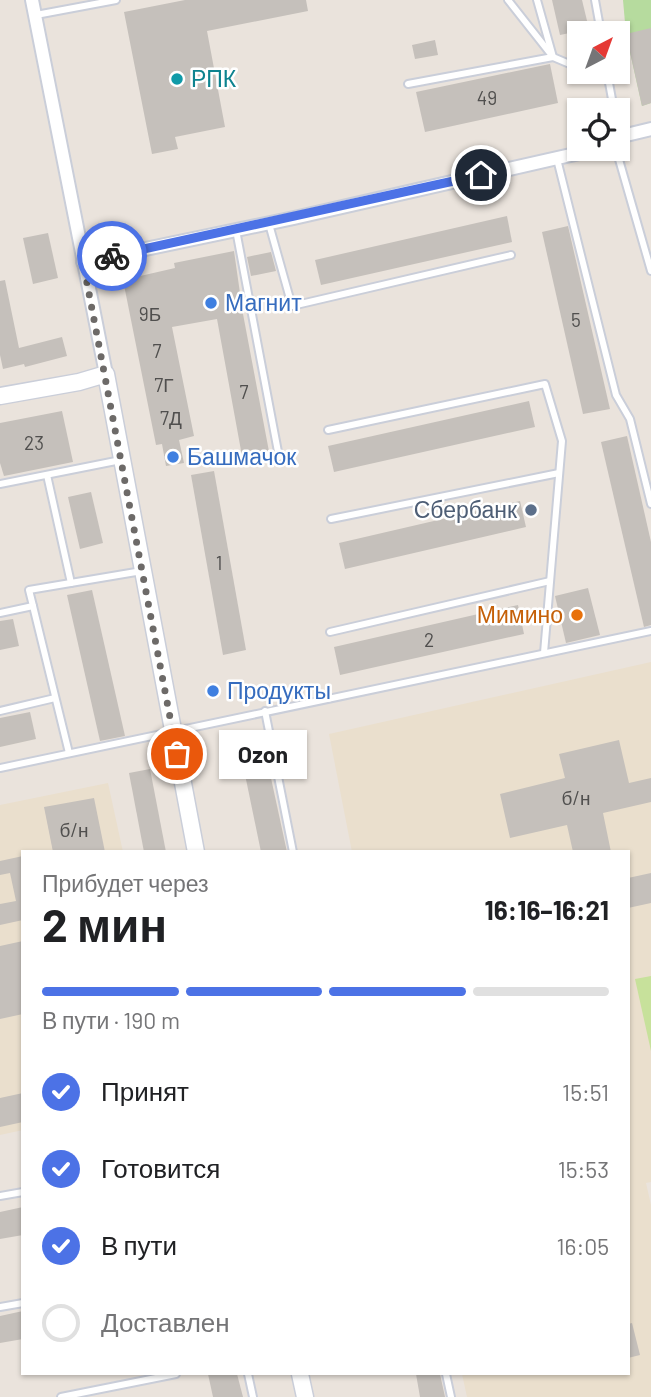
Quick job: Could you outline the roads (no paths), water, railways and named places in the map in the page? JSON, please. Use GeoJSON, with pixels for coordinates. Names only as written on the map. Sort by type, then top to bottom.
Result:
{"type":"FeatureCollection","features":[{"type":"Feature","properties":{"kind":"street"},"geometry":{"type":"LineString","coordinates":[[32,0],[196,850]]}},
{"type":"Feature","properties":{"kind":"street"},"geometry":{"type":"LineString","coordinates":[[630,135],[651,129]]}},
{"type":"Feature","properties":{"kind":"street"},"geometry":{"type":"LineString","coordinates":[[83,262],[567,156]]}},
{"type":"Feature","properties":{"kind":"street"},"geometry":{"type":"LineString","coordinates":[[0,396],[79,382],[106,374]]}},
{"type":"Feature","properties":{"kind":"street"},"geometry":{"type":"LineString","coordinates":[[300,1375],[305,1397]]}},
{"type":"Feature","properties":{"kind":"lane"},"geometry":{"type":"LineString","coordinates":[[36,15],[116,0]]}},
{"type":"Feature","properties":{"kind":"lane"},"geometry":{"type":"LineString","coordinates":[[508,0],[553,57],[567,63]]}},
{"type":"Feature","properties":{"kind":"lane"},"geometry":{"type":"LineString","coordinates":[[537,0],[553,57]]}},
{"type":"Feature","properties":{"kind":"lane"},"geometry":{"type":"LineString","coordinates":[[595,0],[599,21]]}},
{"type":"Feature","properties":{"kind":"lane"},"geometry":{"type":"LineString","coordinates":[[408,84],[553,57]]}},
{"type":"Feature","properties":{"kind":"lane"},"geometry":{"type":"LineString","coordinates":[[557,158],[616,395],[630,419],[651,504]]}},
{"type":"Feature","properties":{"kind":"lane"},"geometry":{"type":"LineString","coordinates":[[624,161],[651,271]]}},
{"type":"Feature","properties":{"kind":"lane"},"geometry":{"type":"LineString","coordinates":[[269,223],[292,306],[510,255]]}},
{"type":"Feature","properties":{"kind":"lane"},"geometry":{"type":"LineString","coordinates":[[236,230],[279,457]]}},
{"type":"Feature","properties":{"kind":"lane"},"geometry":{"type":"LineString","coordinates":[[328,430],[545,384],[562,441],[544,653]]}},
{"type":"Feature","properties":{"kind":"lane"},"geometry":{"type":"LineString","coordinates":[[0,484],[121,460]]}},
{"type":"Feature","properties":{"kind":"lane"},"geometry":{"type":"LineString","coordinates":[[331,519],[559,473]]}},
{"type":"Feature","properties":{"kind":"lane"},"geometry":{"type":"LineString","coordinates":[[47,475],[71,583]]}},
{"type":"Feature","properties":{"kind":"lane"},"geometry":{"type":"LineString","coordinates":[[69,753],[29,590],[142,571]]}},
{"type":"Feature","properties":{"kind":"lane"},"geometry":{"type":"LineString","coordinates":[[330,632],[550,581]]}},
{"type":"Feature","properties":{"kind":"lane"},"geometry":{"type":"LineString","coordinates":[[0,613],[33,606]]}},
{"type":"Feature","properties":{"kind":"lane"},"geometry":{"type":"LineString","coordinates":[[0,768],[651,631]]}},
{"type":"Feature","properties":{"kind":"lane"},"geometry":{"type":"LineString","coordinates":[[0,711],[55,698]]}},
{"type":"Feature","properties":{"kind":"lane"},"geometry":{"type":"LineString","coordinates":[[265,711],[293,850]]}},
{"type":"Feature","properties":{"kind":"lane"},"geometry":{"type":"LineString","coordinates":[[0,1196],[21,1192]]}},
{"type":"Feature","properties":{"kind":"lane"},"geometry":{"type":"LineString","coordinates":[[0,1307],[21,1303]]}},
{"type":"Feature","properties":{"kind":"lane"},"geometry":{"type":"LineString","coordinates":[[61,1397],[171,1375]]}},
{"type":"Feature","properties":{"kind":"lane"},"geometry":{"type":"LineString","coordinates":[[248,1375],[253,1397]]}},
{"type":"Feature","properties":{"kind":"lane"},"geometry":{"type":"LineString","coordinates":[[446,1375],[451,1397]]}},
{"type":"Feature","properties":{"kind":"place","name":"РПК"},"geometry":{"type":"Point","coordinates":[177,79]}},
{"type":"Feature","properties":{"kind":"place","name":"Магнит"},"geometry":{"type":"Point","coordinates":[211,303]}},
{"type":"Feature","properties":{"kind":"place","name":"Башмачок"},"geometry":{"type":"Point","coordinates":[173,457]}},
{"type":"Feature","properties":{"kind":"place","name":"Сбербанк"},"geometry":{"type":"Point","coordinates":[531,510]}},
{"type":"Feature","properties":{"kind":"place","name":"Мимино"},"geometry":{"type":"Point","coordinates":[577,615]}},
{"type":"Feature","properties":{"kind":"place","name":"Продукты"},"geometry":{"type":"Point","coordinates":[213,691]}},
{"type":"Feature","properties":{"kind":"place","name":"Ozon"},"geometry":{"type":"Point","coordinates":[177,754]}}]}
